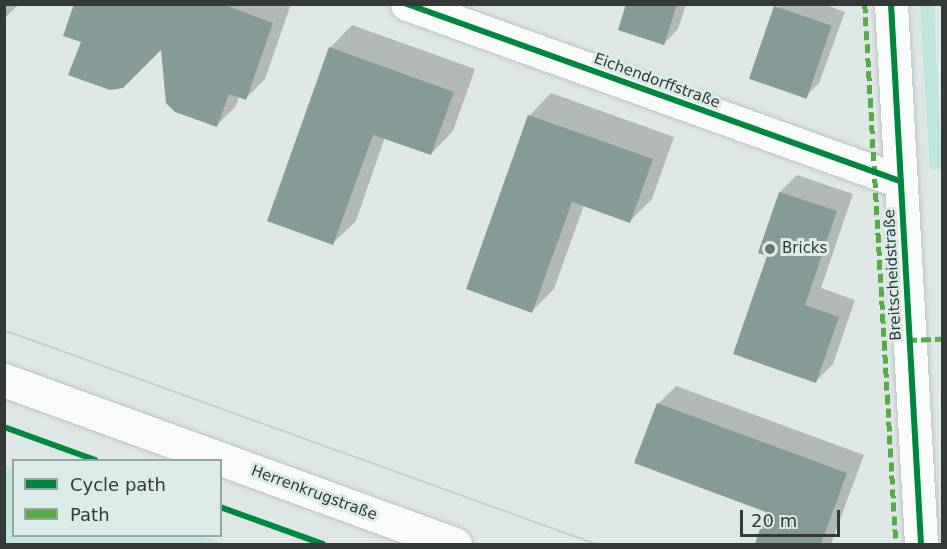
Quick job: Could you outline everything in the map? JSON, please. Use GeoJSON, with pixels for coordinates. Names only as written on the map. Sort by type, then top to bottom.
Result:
{"type":"FeatureCollection","features":[{"type":"Feature","properties":{"kind":"street","name":"Eichendorffstraße"},"geometry":{"type":"LineString","coordinates":[[406,4],[900,181]]}},
{"type":"Feature","properties":{"kind":"street","name":"Breitscheidstraße"},"geometry":{"type":"LineString","coordinates":[[891,4],[921,544]]}},
{"type":"Feature","properties":{"kind":"street","name":"Herrenkrugstraße"},"geometry":{"type":"LineString","coordinates":[[4,380],[221,459]]}},
{"type":"Feature","properties":{"kind":"street","name":"Herrenkrugstraße"},"geometry":{"type":"LineString","coordinates":[[222,459],[455,544]]}},
{"type":"Feature","properties":{"kind":"shaded area"},"geometry":{"type":"Polygon","coordinates":[[[920,5],[934,5],[942,169],[930,170],[920,5]]]}},
{"type":"Feature","properties":{"kind":"shaded area"},"geometry":{"type":"Polygon","coordinates":[[[5,465],[12,468],[12,537],[203,537],[225,544],[5,544],[5,465]]]}},
{"type":"Feature","properties":{"kind":"building"},"geometry":{"type":"Polygon","coordinates":[[[74,4],[222,4],[273,23],[246,100],[229,94],[217,127],[175,112],[166,103],[161,50],[123,88],[110,90],[68,75],[81,42],[63,36],[74,4]]]}},
{"type":"Feature","properties":{"kind":"building"},"geometry":{"type":"Polygon","coordinates":[[[626,4],[677,4],[664,45],[618,30],[626,4]]]}},
{"type":"Feature","properties":{"kind":"building"},"geometry":{"type":"Polygon","coordinates":[[[774,6],[832,26],[807,99],[749,79],[774,6]]]}},
{"type":"Feature","properties":{"kind":"building"},"geometry":{"type":"Polygon","coordinates":[[[329,47],[454,92],[431,155],[373,135],[333,245],[267,221],[329,47]]]}},
{"type":"Feature","properties":{"kind":"building"},"geometry":{"type":"Polygon","coordinates":[[[528,115],[653,159],[630,223],[572,202],[532,313],[466,289],[528,115]]]}},
{"type":"Feature","properties":{"kind":"building"},"geometry":{"type":"Polygon","coordinates":[[[779,192],[837,211],[805,305],[839,317],[816,383],[733,354],[767,256],[758,253],[779,192]]]}},
{"type":"Feature","properties":{"kind":"building"},"geometry":{"type":"Polygon","coordinates":[[[657,403],[847,473],[821,544],[755,544],[766,512],[634,463],[657,403]]]}},
{"type":"Feature","properties":{"kind":"tram line"},"geometry":{"type":"LineString","coordinates":[[4,330],[596,544]]}},
{"type":"Feature","properties":{"kind":"marked path"},"geometry":{"type":"LineString","coordinates":[[865,4],[896,544]]}},
{"type":"Feature","properties":{"kind":"marked path"},"geometry":{"type":"LineString","coordinates":[[908,340],[942,339]]}},
{"type":"Feature","properties":{"kind":"cycle path"},"geometry":{"type":"LineString","coordinates":[[407,4],[900,181]]}},
{"type":"Feature","properties":{"kind":"cycle path"},"geometry":{"type":"LineString","coordinates":[[891,4],[921,544]]}},
{"type":"Feature","properties":{"kind":"cycle path"},"geometry":{"type":"LineString","coordinates":[[4,427],[92,459]]}},
{"type":"Feature","properties":{"kind":"cycle path"},"geometry":{"type":"LineString","coordinates":[[222,508],[323,544]]}},
{"type":"Feature","properties":{"kind":"place","name":"Bricks"},"geometry":{"type":"Point","coordinates":[770,249]}}]}
